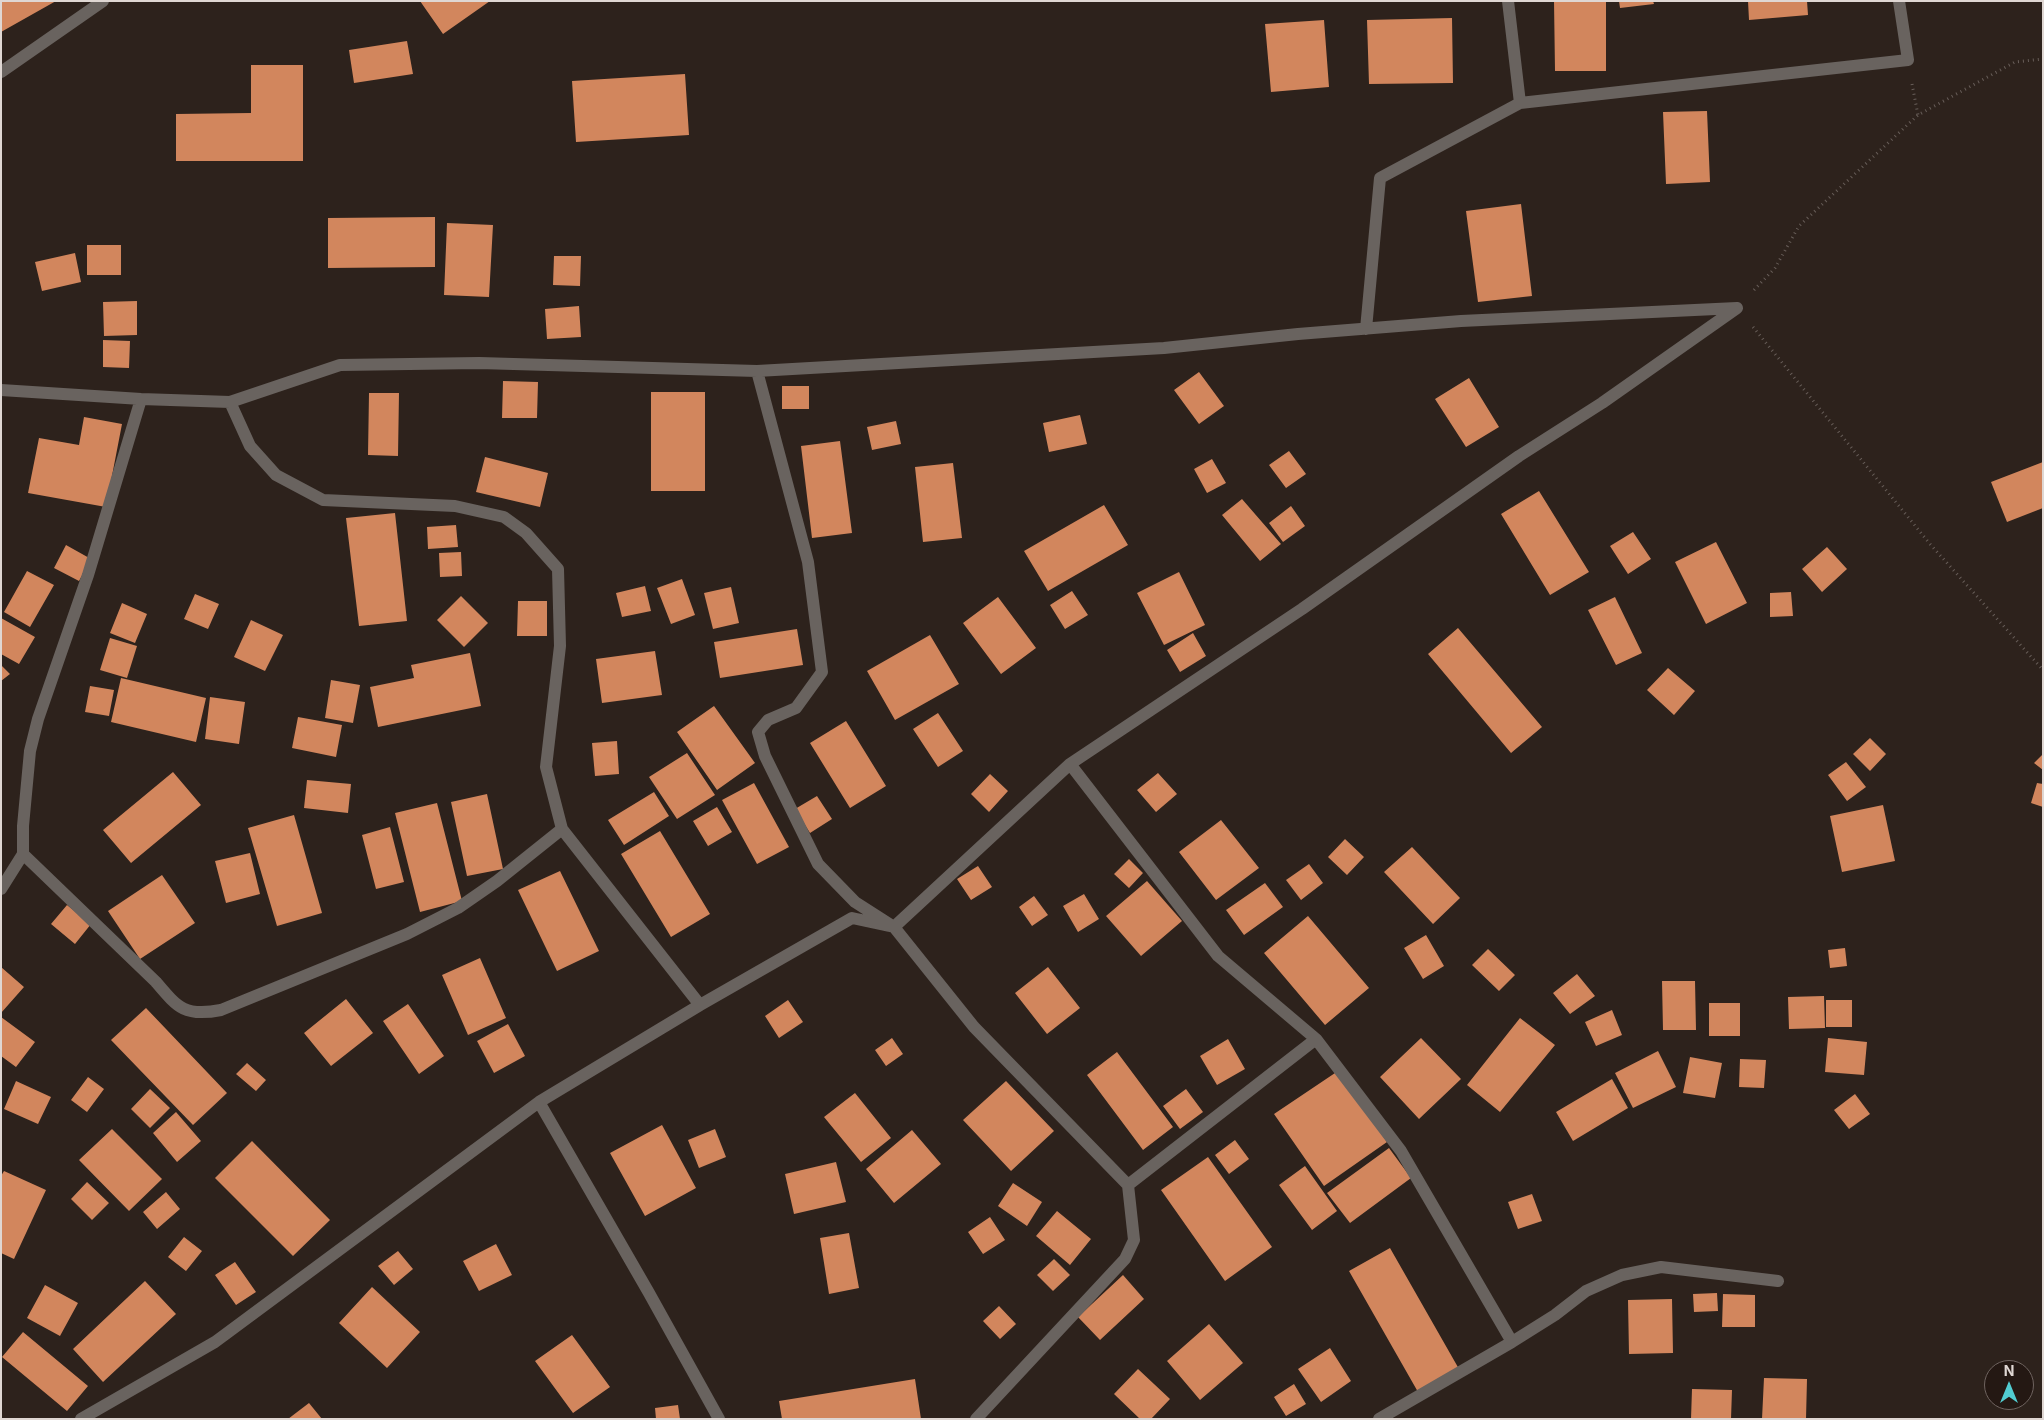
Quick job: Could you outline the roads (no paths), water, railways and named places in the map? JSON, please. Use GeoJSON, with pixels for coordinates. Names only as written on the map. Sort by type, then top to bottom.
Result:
{"type":"FeatureCollection","features":[{"type":"Feature","properties":{"kind":"street"},"geometry":{"type":"LineString","coordinates":[[1,72],[103,1]]}},
{"type":"Feature","properties":{"kind":"street"},"geometry":{"type":"LineString","coordinates":[[1508,1],[1520,103]]}},
{"type":"Feature","properties":{"kind":"street"},"geometry":{"type":"LineString","coordinates":[[1366,329],[1380,178],[1520,103],[1908,60],[1899,1]]}},
{"type":"Feature","properties":{"kind":"street"},"geometry":{"type":"LineString","coordinates":[[1,390],[141,399],[230,402],[340,365],[479,363],[756,371],[1164,348],[1461,321],[1737,308],[1602,404],[1519,456],[1302,610],[1070,764],[894,927]]}},
{"type":"Feature","properties":{"kind":"street"},"geometry":{"type":"LineString","coordinates":[[756,371],[808,562],[822,672],[796,708],[768,720],[758,732],[765,756],[818,864],[854,902],[894,927],[974,1027],[1128,1186],[1134,1240],[1125,1259],[976,1419]]}},
{"type":"Feature","properties":{"kind":"street"},"geometry":{"type":"LineString","coordinates":[[1,889],[23,854],[23,826],[30,751],[38,719],[88,575],[141,399]]}},
{"type":"Feature","properties":{"kind":"street"},"geometry":{"type":"LineString","coordinates":[[230,402],[250,446],[276,475],[323,500],[455,506],[504,517],[526,533],[558,569],[560,646],[546,767],[562,829],[700,1005]]}},
{"type":"Feature","properties":{"kind":"street"},"geometry":{"type":"LineString","coordinates":[[1070,764],[1218,956],[1316,1039],[1401,1151],[1512,1342]]}},
{"type":"Feature","properties":{"kind":"street"},"geometry":{"type":"LineString","coordinates":[[23,854],[156,982],[172,1001],[191,1013],[221,1010],[407,934],[458,908],[497,881],[562,829]]}},
{"type":"Feature","properties":{"kind":"street"},"geometry":{"type":"LineString","coordinates":[[81,1419],[215,1342],[539,1102],[700,1005],[852,918],[894,927]]}},
{"type":"Feature","properties":{"kind":"street"},"geometry":{"type":"LineString","coordinates":[[1128,1186],[1316,1039]]}},
{"type":"Feature","properties":{"kind":"street"},"geometry":{"type":"LineString","coordinates":[[539,1102],[650,1293],[719,1419]]}},
{"type":"Feature","properties":{"kind":"street"},"geometry":{"type":"LineString","coordinates":[[1379,1419],[1387,1412],[1512,1342],[1586,1292],[1622,1275],[1661,1267],[1778,1281]]}}]}
